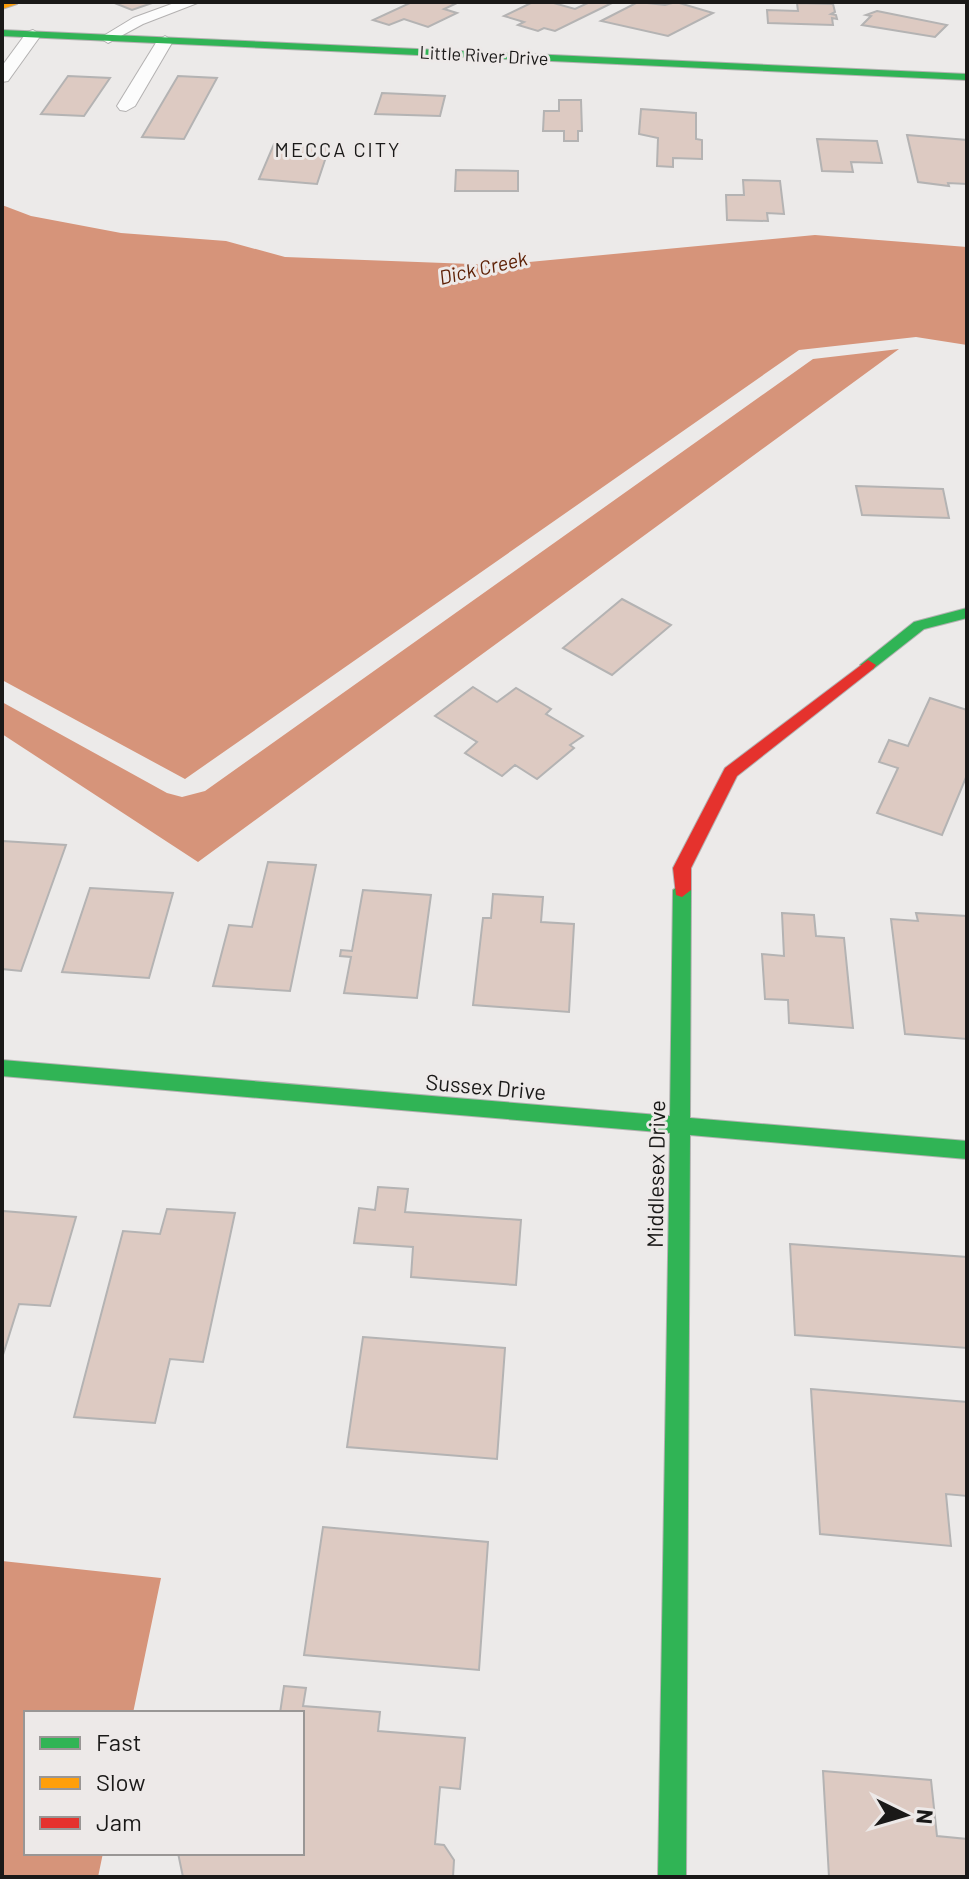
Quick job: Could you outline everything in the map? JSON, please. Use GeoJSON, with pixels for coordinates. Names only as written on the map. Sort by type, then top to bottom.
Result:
{"type":"FeatureCollection","features":[{"type":"Feature","properties":{"kind":"street"},"geometry":{"type":"LineString","coordinates":[[2,6],[14,2]]}},
{"type":"Feature","properties":{"kind":"street","name":"Little River Drive"},"geometry":{"type":"LineString","coordinates":[[2,33],[967,77]]}},
{"type":"Feature","properties":{"kind":"street","name":"Middlesex Drive"},"geometry":{"type":"LineString","coordinates":[[672,1877],[682,868],[731,772],[919,625],[967,613]]}},
{"type":"Feature","properties":{"kind":"street","name":"Sussex Drive"},"geometry":{"type":"LineString","coordinates":[[2,1068],[967,1150]]}},
{"type":"Feature","properties":{"kind":"lane"},"geometry":{"type":"LineString","coordinates":[[108,38],[138,21],[192,2]]}},
{"type":"Feature","properties":{"kind":"lane"},"geometry":{"type":"LineString","coordinates":[[2,77],[33,35]]}},
{"type":"Feature","properties":{"kind":"lane"},"geometry":{"type":"LineString","coordinates":[[126,106],[165,41]]}},
{"type":"Feature","properties":{"kind":"water","name":"Dick Creek"},"geometry":{"type":"Polygon","coordinates":[[[2,205],[31,216],[121,233],[226,241],[285,257],[497,265],[815,235],[967,247],[967,345],[916,337],[799,350],[185,779],[2,680],[2,205]]]}},
{"type":"Feature","properties":{"kind":"water"},"geometry":{"type":"Polygon","coordinates":[[[899,349],[198,862],[2,734],[2,702],[167,793],[182,797],[205,791],[813,359],[899,349]]]}},
{"type":"Feature","properties":{"kind":"water"},"geometry":{"type":"Polygon","coordinates":[[[2,1561],[161,1578],[133,1711],[24,1711],[24,1855],[103,1855],[98,1877],[2,1877],[2,1561]]]}},
{"type":"Feature","properties":{"kind":"building"},"geometry":{"type":"Polygon","coordinates":[[[112,2],[155,2],[132,10],[112,2]]]}},
{"type":"Feature","properties":{"kind":"building"},"geometry":{"type":"Polygon","coordinates":[[[412,2],[448,2],[455,4],[444,9],[457,13],[428,27],[404,19],[389,25],[373,20],[412,2]]]}},
{"type":"Feature","properties":{"kind":"building"},"geometry":{"type":"Polygon","coordinates":[[[533,2],[550,2],[575,9],[590,2],[614,2],[555,31],[544,28],[538,31],[518,25],[524,22],[504,16],[533,2]]]}},
{"type":"Feature","properties":{"kind":"building"},"geometry":{"type":"Polygon","coordinates":[[[638,2],[665,5],[676,2],[713,13],[668,36],[601,21],[638,2]]]}},
{"type":"Feature","properties":{"kind":"building"},"geometry":{"type":"Polygon","coordinates":[[[797,3],[833,4],[835,12],[831,14],[836,15],[837,19],[832,18],[833,25],[768,23],[767,10],[798,11],[797,3]]]}},
{"type":"Feature","properties":{"kind":"building"},"geometry":{"type":"Polygon","coordinates":[[[877,11],[947,25],[935,37],[862,25],[871,16],[866,15],[877,11]]]}},
{"type":"Feature","properties":{"kind":"building"},"geometry":{"type":"Polygon","coordinates":[[[68,76],[110,78],[84,116],[41,114],[68,76]]]}},
{"type":"Feature","properties":{"kind":"building"},"geometry":{"type":"Polygon","coordinates":[[[178,76],[217,78],[184,139],[142,137],[178,76]]]}},
{"type":"Feature","properties":{"kind":"building"},"geometry":{"type":"Polygon","coordinates":[[[382,93],[445,96],[440,116],[375,114],[382,93]]]}},
{"type":"Feature","properties":{"kind":"building"},"geometry":{"type":"Polygon","coordinates":[[[559,100],[581,100],[582,131],[578,131],[578,141],[564,141],[564,131],[543,131],[544,111],[559,111],[559,100]]]}},
{"type":"Feature","properties":{"kind":"building"},"geometry":{"type":"Polygon","coordinates":[[[641,109],[696,113],[696,139],[702,140],[702,159],[673,158],[673,167],[657,166],[658,138],[639,134],[641,109]]]}},
{"type":"Feature","properties":{"kind":"building"},"geometry":{"type":"Polygon","coordinates":[[[907,135],[967,140],[967,184],[948,183],[949,186],[918,182],[907,135]]]}},
{"type":"Feature","properties":{"kind":"building"},"geometry":{"type":"Polygon","coordinates":[[[817,139],[877,141],[882,163],[851,162],[853,172],[822,171],[817,139]]]}},
{"type":"Feature","properties":{"kind":"building"},"geometry":{"type":"Polygon","coordinates":[[[274,144],[329,148],[317,184],[259,179],[274,144]]]}},
{"type":"Feature","properties":{"kind":"building"},"geometry":{"type":"Polygon","coordinates":[[[456,170],[518,171],[518,191],[455,191],[456,170]]]}},
{"type":"Feature","properties":{"kind":"building"},"geometry":{"type":"Polygon","coordinates":[[[743,180],[780,181],[784,214],[767,213],[768,221],[727,220],[726,195],[744,195],[743,180]]]}},
{"type":"Feature","properties":{"kind":"building"},"geometry":{"type":"Polygon","coordinates":[[[856,486],[943,489],[949,518],[862,515],[856,486]]]}},
{"type":"Feature","properties":{"kind":"building"},"geometry":{"type":"Polygon","coordinates":[[[622,599],[671,625],[612,675],[563,648],[622,599]]]}},
{"type":"Feature","properties":{"kind":"building"},"geometry":{"type":"Polygon","coordinates":[[[473,687],[497,702],[516,688],[551,709],[546,714],[583,736],[570,745],[574,748],[537,779],[515,765],[502,776],[465,753],[477,742],[435,716],[473,687]]]}},
{"type":"Feature","properties":{"kind":"building"},"geometry":{"type":"Polygon","coordinates":[[[930,698],[967,710],[967,775],[942,835],[877,813],[898,768],[879,762],[889,740],[908,746],[930,698]]]}},
{"type":"Feature","properties":{"kind":"building"},"geometry":{"type":"Polygon","coordinates":[[[2,841],[66,845],[21,971],[2,969],[2,841]]]}},
{"type":"Feature","properties":{"kind":"building"},"geometry":{"type":"Polygon","coordinates":[[[268,862],[316,865],[290,991],[213,986],[229,925],[252,927],[268,862]]]}},
{"type":"Feature","properties":{"kind":"building"},"geometry":{"type":"Polygon","coordinates":[[[90,888],[173,893],[149,978],[62,972],[90,888]]]}},
{"type":"Feature","properties":{"kind":"building"},"geometry":{"type":"Polygon","coordinates":[[[363,890],[431,895],[417,998],[344,993],[351,957],[340,956],[341,950],[352,951],[363,890]]]}},
{"type":"Feature","properties":{"kind":"building"},"geometry":{"type":"Polygon","coordinates":[[[493,894],[543,897],[541,922],[574,924],[569,1012],[473,1005],[483,918],[491,918],[493,894]]]}},
{"type":"Feature","properties":{"kind":"building"},"geometry":{"type":"Polygon","coordinates":[[[782,913],[814,915],[816,936],[844,938],[853,1028],[789,1023],[788,1000],[765,999],[762,954],[784,956],[782,913]]]}},
{"type":"Feature","properties":{"kind":"building"},"geometry":{"type":"Polygon","coordinates":[[[916,913],[967,916],[967,1039],[905,1034],[891,919],[918,921],[916,913]]]}},
{"type":"Feature","properties":{"kind":"building"},"geometry":{"type":"Polygon","coordinates":[[[378,1187],[408,1189],[405,1212],[521,1220],[516,1285],[411,1277],[413,1247],[354,1243],[359,1208],[375,1210],[378,1187]]]}},
{"type":"Feature","properties":{"kind":"building"},"geometry":{"type":"Polygon","coordinates":[[[167,1209],[235,1213],[203,1362],[170,1359],[155,1423],[74,1417],[123,1231],[160,1234],[167,1209]]]}},
{"type":"Feature","properties":{"kind":"building"},"geometry":{"type":"Polygon","coordinates":[[[3,1211],[76,1217],[50,1306],[19,1304],[2,1358],[3,1211]]]}},
{"type":"Feature","properties":{"kind":"building"},"geometry":{"type":"Polygon","coordinates":[[[790,1244],[967,1257],[967,1348],[795,1335],[790,1244]]]}},
{"type":"Feature","properties":{"kind":"building"},"geometry":{"type":"Polygon","coordinates":[[[363,1337],[505,1348],[497,1459],[347,1447],[363,1337]]]}},
{"type":"Feature","properties":{"kind":"building"},"geometry":{"type":"Polygon","coordinates":[[[811,1389],[967,1402],[967,1496],[946,1494],[951,1546],[820,1534],[811,1389]]]}},
{"type":"Feature","properties":{"kind":"building"},"geometry":{"type":"Polygon","coordinates":[[[323,1527],[488,1542],[479,1670],[304,1655],[323,1527]]]}},
{"type":"Feature","properties":{"kind":"building"},"geometry":{"type":"Polygon","coordinates":[[[284,1686],[306,1688],[303,1706],[380,1712],[378,1731],[465,1738],[460,1789],[440,1787],[435,1844],[444,1845],[454,1860],[453,1877],[183,1877],[178,1855],[304,1855],[304,1711],[280,1711],[284,1686]]]}},
{"type":"Feature","properties":{"kind":"building"},"geometry":{"type":"Polygon","coordinates":[[[823,1771],[931,1780],[937,1836],[967,1839],[967,1877],[829,1877],[823,1771]]]}},
{"type":"Feature","properties":{"kind":"traffic: fast"},"geometry":{"type":"LineString","coordinates":[[2,33],[967,77]]}},
{"type":"Feature","properties":{"kind":"traffic: fast"},"geometry":{"type":"LineString","coordinates":[[868,665],[919,625],[967,613]]}},
{"type":"Feature","properties":{"kind":"traffic: fast"},"geometry":{"type":"LineString","coordinates":[[672,1877],[682,890]]}},
{"type":"Feature","properties":{"kind":"traffic: fast"},"geometry":{"type":"LineString","coordinates":[[2,1068],[967,1150]]}},
{"type":"Feature","properties":{"kind":"traffic: slow"},"geometry":{"type":"LineString","coordinates":[[2,6],[14,2]]}},
{"type":"Feature","properties":{"kind":"traffic: jam"},"geometry":{"type":"LineString","coordinates":[[682,890],[682,868],[731,772],[868,665]]}},
{"type":"Feature","properties":{"kind":"district","name":"MECCA CITY"},"geometry":{"type":"Point","coordinates":[338,149]}}]}
